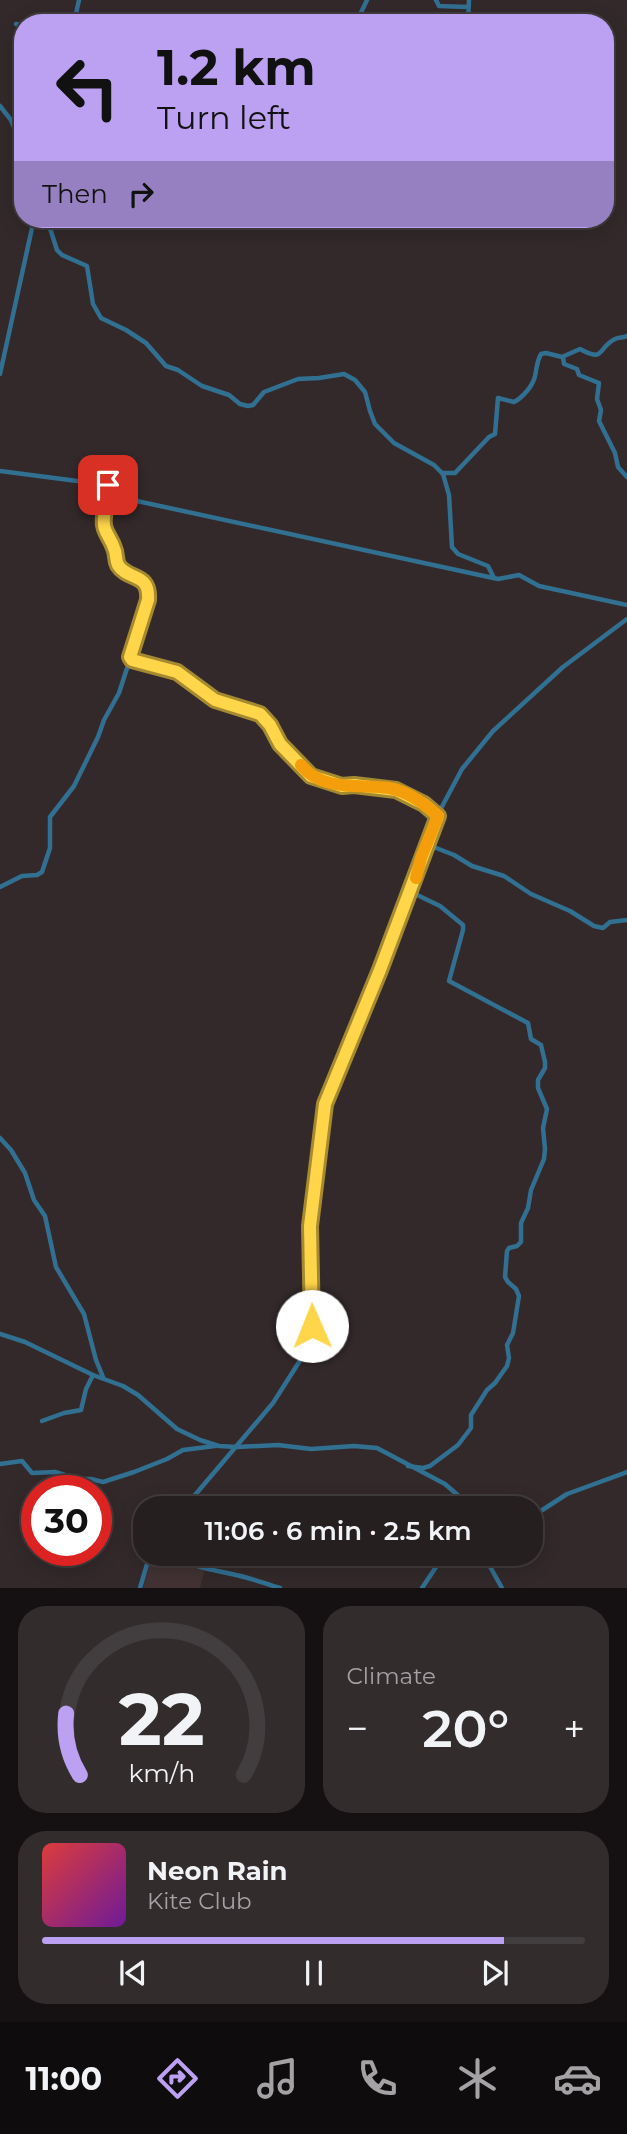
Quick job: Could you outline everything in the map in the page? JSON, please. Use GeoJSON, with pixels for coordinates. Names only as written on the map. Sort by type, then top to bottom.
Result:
{"type":"FeatureCollection","features":[{"type":"Feature","properties":{"kind":"street"},"geometry":{"type":"LineString","coordinates":[[436,0],[439,6],[468,7]]}},
{"type":"Feature","properties":{"kind":"street"},"geometry":{"type":"LineString","coordinates":[[468,14],[469,0]]}},
{"type":"Feature","properties":{"kind":"street"},"geometry":{"type":"LineString","coordinates":[[0,107],[14,127]]}},
{"type":"Feature","properties":{"kind":"street"},"geometry":{"type":"LineString","coordinates":[[0,374],[32,228]]}},
{"type":"Feature","properties":{"kind":"street"},"geometry":{"type":"LineString","coordinates":[[50,228],[57,250],[87,266],[93,304],[102,318],[146,343],[166,366],[178,370],[202,386],[248,406],[253,405],[268,389],[296,380],[346,375],[355,380],[365,392],[375,424],[394,443],[434,465],[442,473],[449,495],[452,547],[458,554],[488,566],[494,578]]}},
{"type":"Feature","properties":{"kind":"street"},"geometry":{"type":"LineString","coordinates":[[442,473],[456,473],[489,437],[495,434],[498,398],[514,402],[524,394],[534,379],[535,366],[541,354],[563,357],[580,349],[591,356],[615,339],[627,337]]}},
{"type":"Feature","properties":{"kind":"street"},"geometry":{"type":"LineString","coordinates":[[563,357],[564,363],[577,369],[579,375],[599,383],[599,421],[614,451],[618,467],[627,477]]}},
{"type":"Feature","properties":{"kind":"street"},"geometry":{"type":"LineString","coordinates":[[0,471],[106,483],[110,488],[103,526],[115,549],[116,562],[122,569],[145,582],[148,592],[148,600],[120,693],[104,720],[74,786],[50,817],[50,848],[42,872],[37,876],[22,876],[0,887]]}},
{"type":"Feature","properties":{"kind":"street"},"geometry":{"type":"LineString","coordinates":[[109,495],[494,578],[504,579],[519,575],[539,586],[627,605]]}},
{"type":"Feature","properties":{"kind":"street"},"geometry":{"type":"LineString","coordinates":[[194,1496],[273,1403],[301,1359],[309,1340],[312,1311],[309,1259],[311,1213],[325,1104],[411,892],[438,816],[468,760],[501,723],[562,667],[627,619]]}},
{"type":"Feature","properties":{"kind":"street"},"geometry":{"type":"LineString","coordinates":[[131,659],[177,672],[215,700],[260,714],[270,725],[280,744],[311,776],[342,786],[396,790],[424,804],[438,816]]}},
{"type":"Feature","properties":{"kind":"street"},"geometry":{"type":"LineString","coordinates":[[426,844],[472,866],[504,876],[531,894],[570,911],[597,928],[603,928],[610,922],[627,920]]}},
{"type":"Feature","properties":{"kind":"street"},"geometry":{"type":"LineString","coordinates":[[408,1466],[430,1466],[458,1445],[471,1428],[471,1415],[507,1366],[507,1345],[513,1333],[519,1296],[505,1277],[508,1251],[521,1242],[521,1223],[544,1159],[543,1128],[547,1109],[538,1091],[538,1080],[545,1068],[542,1049],[539,1043],[532,1041],[528,1023],[449,981],[463,925],[440,906],[411,892]]}},
{"type":"Feature","properties":{"kind":"street"},"geometry":{"type":"LineString","coordinates":[[0,1138],[25,1173],[34,1200],[45,1216],[56,1267],[84,1314],[103,1378]]}},
{"type":"Feature","properties":{"kind":"street"},"geometry":{"type":"LineString","coordinates":[[0,1334],[51,1353],[93,1375],[122,1386],[138,1395],[177,1429],[219,1446]]}},
{"type":"Feature","properties":{"kind":"street"},"geometry":{"type":"LineString","coordinates":[[42,1421],[81,1410],[93,1375]]}},
{"type":"Feature","properties":{"kind":"street"},"geometry":{"type":"LineString","coordinates":[[0,1464],[22,1461],[32,1473],[59,1473],[102,1482],[167,1459],[183,1450],[219,1446],[278,1445],[317,1450],[369,1447],[377,1448],[440,1481],[459,1496]]}},
{"type":"Feature","properties":{"kind":"street"},"geometry":{"type":"LineString","coordinates":[[543,1510],[572,1491],[627,1472]]}},
{"type":"Feature","properties":{"kind":"street"},"geometry":{"type":"LineString","coordinates":[[140,1588],[146,1566]]}},
{"type":"Feature","properties":{"kind":"street"},"geometry":{"type":"LineString","coordinates":[[198,1566],[281,1588]]}},
{"type":"Feature","properties":{"kind":"street"},"geometry":{"type":"LineString","coordinates":[[422,1588],[437,1566]]}},
{"type":"Feature","properties":{"kind":"street"},"geometry":{"type":"LineString","coordinates":[[490,1566],[502,1588]]}},
{"type":"Feature","properties":{"kind":"shaded area"},"geometry":{"type":"Polygon","coordinates":[[[149,1566],[205,1568],[200,1588],[143,1588],[149,1566]]]}},
{"type":"Feature","properties":{"kind":"slow traffic"},"geometry":{"type":"LineString","coordinates":[[301,765],[311,776],[338,786],[396,790],[424,804],[438,816],[416,878]]}},
{"type":"Feature","properties":{"kind":"route"},"geometry":{"type":"LineString","coordinates":[[108,485],[110,491],[103,522],[105,533],[115,549],[116,562],[145,582],[148,592],[148,600],[130,657],[132,660],[177,672],[215,700],[260,714],[270,725],[280,744],[311,776],[346,787],[354,785],[396,790],[424,804],[438,816],[353,1040],[325,1104],[310,1226],[312,1326]]}}]}
